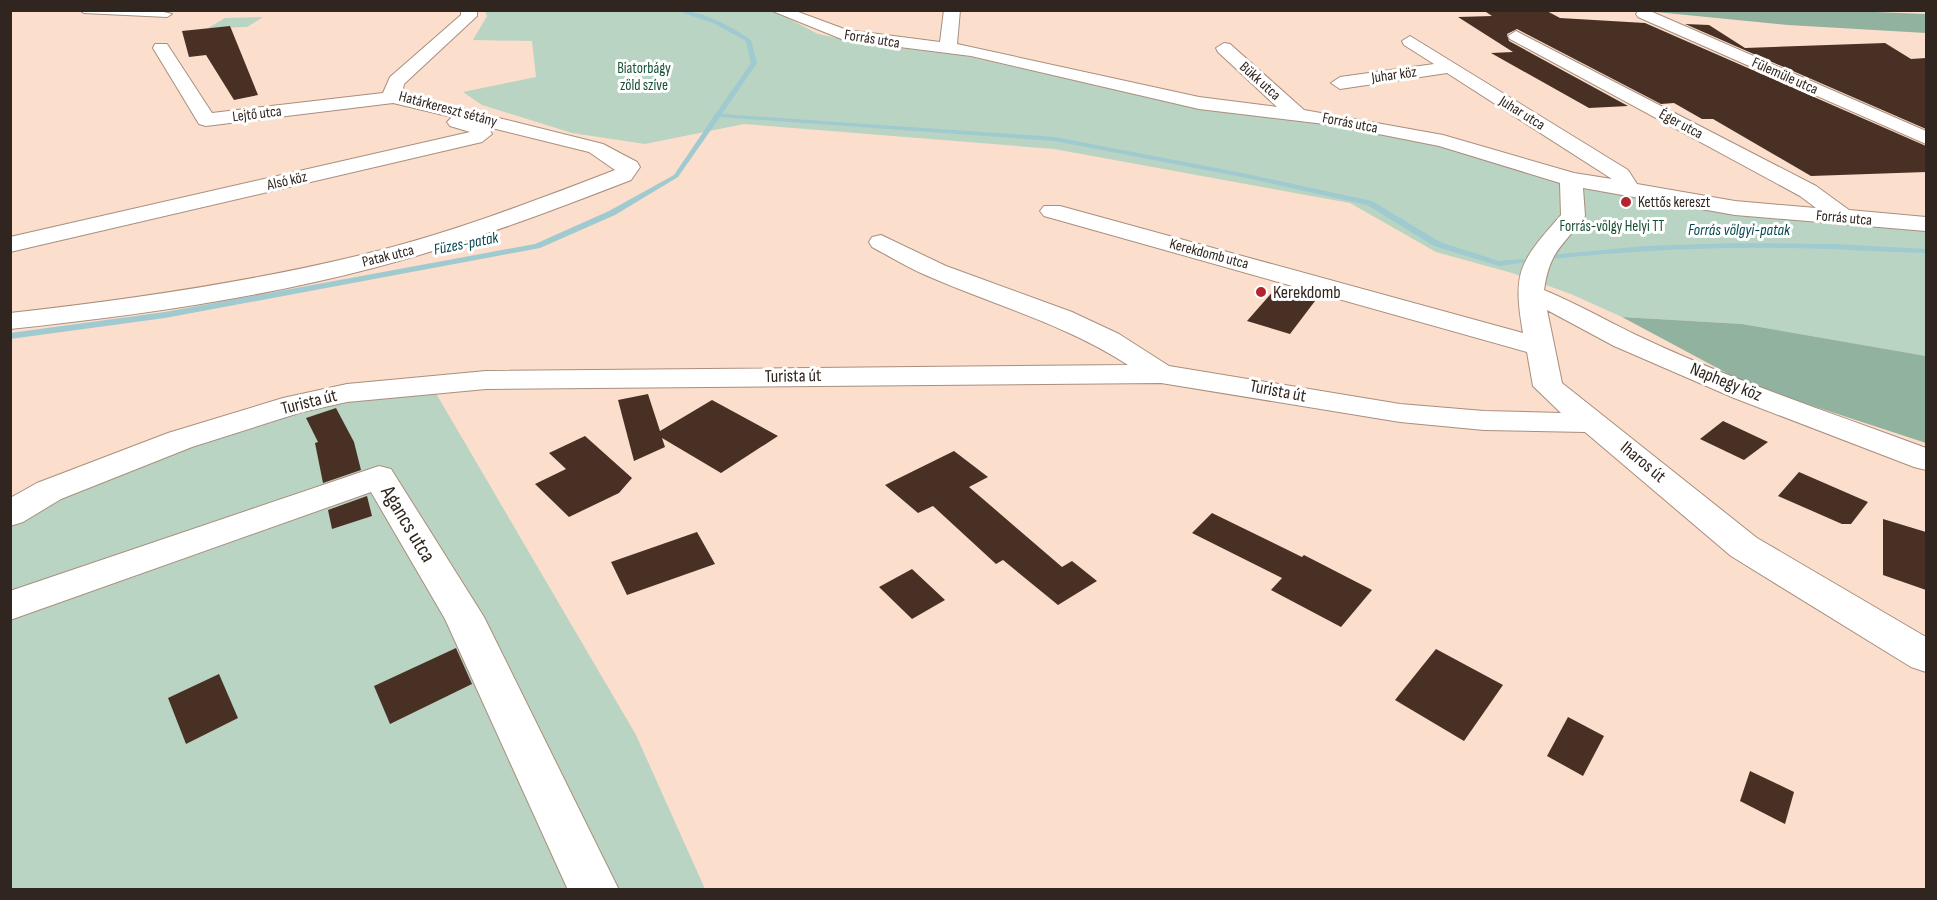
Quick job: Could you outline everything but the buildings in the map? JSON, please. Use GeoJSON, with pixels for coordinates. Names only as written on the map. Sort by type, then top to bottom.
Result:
{"type":"FeatureCollection","features":[{"type":"Feature","properties":{"kind":"street","name":"Határkereszt sétány"},"geometry":{"type":"LineString","coordinates":[[468,10],[469,16],[396,81],[392,89],[403,100],[512,127]]}},
{"type":"Feature","properties":{"kind":"street"},"geometry":{"type":"LineString","coordinates":[[442,39],[460,30],[476,18],[481,10]]}},
{"type":"Feature","properties":{"kind":"street","name":"Forrás utca"},"geometry":{"type":"LineString","coordinates":[[777,10],[844,35],[948,48],[1199,103],[1297,114],[1443,141],[1571,179],[1735,208],[1926,224]]}},
{"type":"Feature","properties":{"kind":"street"},"geometry":{"type":"LineString","coordinates":[[948,48],[952,10]]}},
{"type":"Feature","properties":{"kind":"street","name":"Fülemüle utca"},"geometry":{"type":"LineString","coordinates":[[1644,14],[1926,138]]}},
{"type":"Feature","properties":{"kind":"street","name":"Éger utca"},"geometry":{"type":"LineString","coordinates":[[1516,36],[1808,191],[1843,217]]}},
{"type":"Feature","properties":{"kind":"street","name":"Juhar utca"},"geometry":{"type":"LineString","coordinates":[[1410,41],[1620,175],[1630,189]]}},
{"type":"Feature","properties":{"kind":"street","name":"Lejtő utca"},"geometry":{"type":"LineString","coordinates":[[161,48],[206,120],[403,100]]}},
{"type":"Feature","properties":{"kind":"street","name":"Bükk utca"},"geometry":{"type":"LineString","coordinates":[[1224,48],[1297,114]]}},
{"type":"Feature","properties":{"kind":"street","name":"Juhar köz"},"geometry":{"type":"LineString","coordinates":[[1340,83],[1449,67]]}},
{"type":"Feature","properties":{"kind":"street","name":"Alsó köz"},"geometry":{"type":"LineString","coordinates":[[10,245],[475,138],[482,134],[480,129],[413,110],[403,100]]}},
{"type":"Feature","properties":{"kind":"street","name":"Patak utca"},"geometry":{"type":"LineString","coordinates":[[10,321],[59,317],[193,297],[366,262],[513,218],[623,175],[629,167],[596,148],[512,127]]}},
{"type":"Feature","properties":{"kind":"street","name":"Iharos út"},"geometry":{"type":"LineString","coordinates":[[1571,179],[1573,216],[1544,250],[1535,266],[1530,294],[1548,386],[1744,547],[1926,656]]}},
{"type":"Feature","properties":{"kind":"street","name":"Kerekdomb utca"},"geometry":{"type":"LineString","coordinates":[[1052,211],[1539,346]]}},
{"type":"Feature","properties":{"kind":"street"},"geometry":{"type":"LineString","coordinates":[[880,242],[937,271],[1062,318],[1109,340],[1161,374]]}},
{"type":"Feature","properties":{"kind":"street","name":"Naphegy köz"},"geometry":{"type":"LineString","coordinates":[[1530,294],[1565,308],[1646,350],[1926,460]]}},
{"type":"Feature","properties":{"kind":"street","name":"Turista út"},"geometry":{"type":"LineString","coordinates":[[10,514],[60,487],[180,440],[294,405],[347,393],[486,380],[1161,374],[1227,380],[1373,409],[1483,422],[1595,423]]}},
{"type":"Feature","properties":{"kind":"street","name":"Agancs utca"},"geometry":{"type":"LineString","coordinates":[[10,606],[380,477],[464,617],[594,890]]}},
{"type":"Feature","properties":{"kind":"lane"},"geometry":{"type":"LineString","coordinates":[[84,10],[167,14]]}},
{"type":"Feature","properties":{"kind":"green space","name":"Biatorbágy zöld szíve"},"geometry":{"type":"Polygon","coordinates":[[[485,11],[774,11],[818,34],[869,45],[957,54],[1194,107],[1309,122],[1439,145],[1549,179],[1787,213],[1926,224],[1926,356],[1742,324],[1622,317],[1571,294],[1512,273],[1436,252],[1350,203],[1054,149],[744,124],[645,144],[572,133],[482,105],[463,92],[536,77],[532,41],[473,40],[487,16],[485,11]]]}},
{"type":"Feature","properties":{"kind":"green space"},"geometry":{"type":"Polygon","coordinates":[[[1646,11],[1850,11],[1926,14],[1926,33],[1788,25],[1646,11]]]}},
{"type":"Feature","properties":{"kind":"green space"},"geometry":{"type":"Polygon","coordinates":[[[263,17],[247,27],[208,28],[225,18],[263,17]]]}},
{"type":"Feature","properties":{"kind":"green space"},"geometry":{"type":"Polygon","coordinates":[[[1622,317],[1742,324],[1926,356],[1926,443],[1749,385],[1622,317]]]}},
{"type":"Feature","properties":{"kind":"green space"},"geometry":{"type":"Polygon","coordinates":[[[434,390],[636,735],[705,889],[11,890],[11,522],[124,469],[241,424],[313,406],[434,390]]]}},
{"type":"Feature","properties":{"kind":"waterway","name":"Füzes-patak"},"geometry":{"type":"LineString","coordinates":[[677,10],[715,22],[748,40],[754,63],[718,115]]}},
{"type":"Feature","properties":{"kind":"waterway","name":"Füzes-patak"},"geometry":{"type":"LineString","coordinates":[[10,336],[165,315],[537,246],[612,213],[676,176],[718,115]]}},
{"type":"Feature","properties":{"kind":"waterway"},"geometry":{"type":"LineString","coordinates":[[718,115],[1055,139],[1247,176],[1369,203],[1437,244],[1499,264],[1522,261]]}},
{"type":"Feature","properties":{"kind":"waterway","name":"Forrás völgyi-patak"},"geometry":{"type":"LineString","coordinates":[[1551,257],[1598,252],[1739,245],[1832,246],[1926,251]]}},
{"type":"Feature","properties":{"kind":"place","name":"Kettős kereszt"},"geometry":{"type":"Point","coordinates":[1626,202]}},
{"type":"Feature","properties":{"kind":"place","name":"Kerekdomb"},"geometry":{"type":"Point","coordinates":[1261,292]}},
{"type":"Feature","properties":{"kind":"park label","name":"Forrás-völgy Helyi TT"},"geometry":{"type":"Point","coordinates":[1612,226]}}]}
